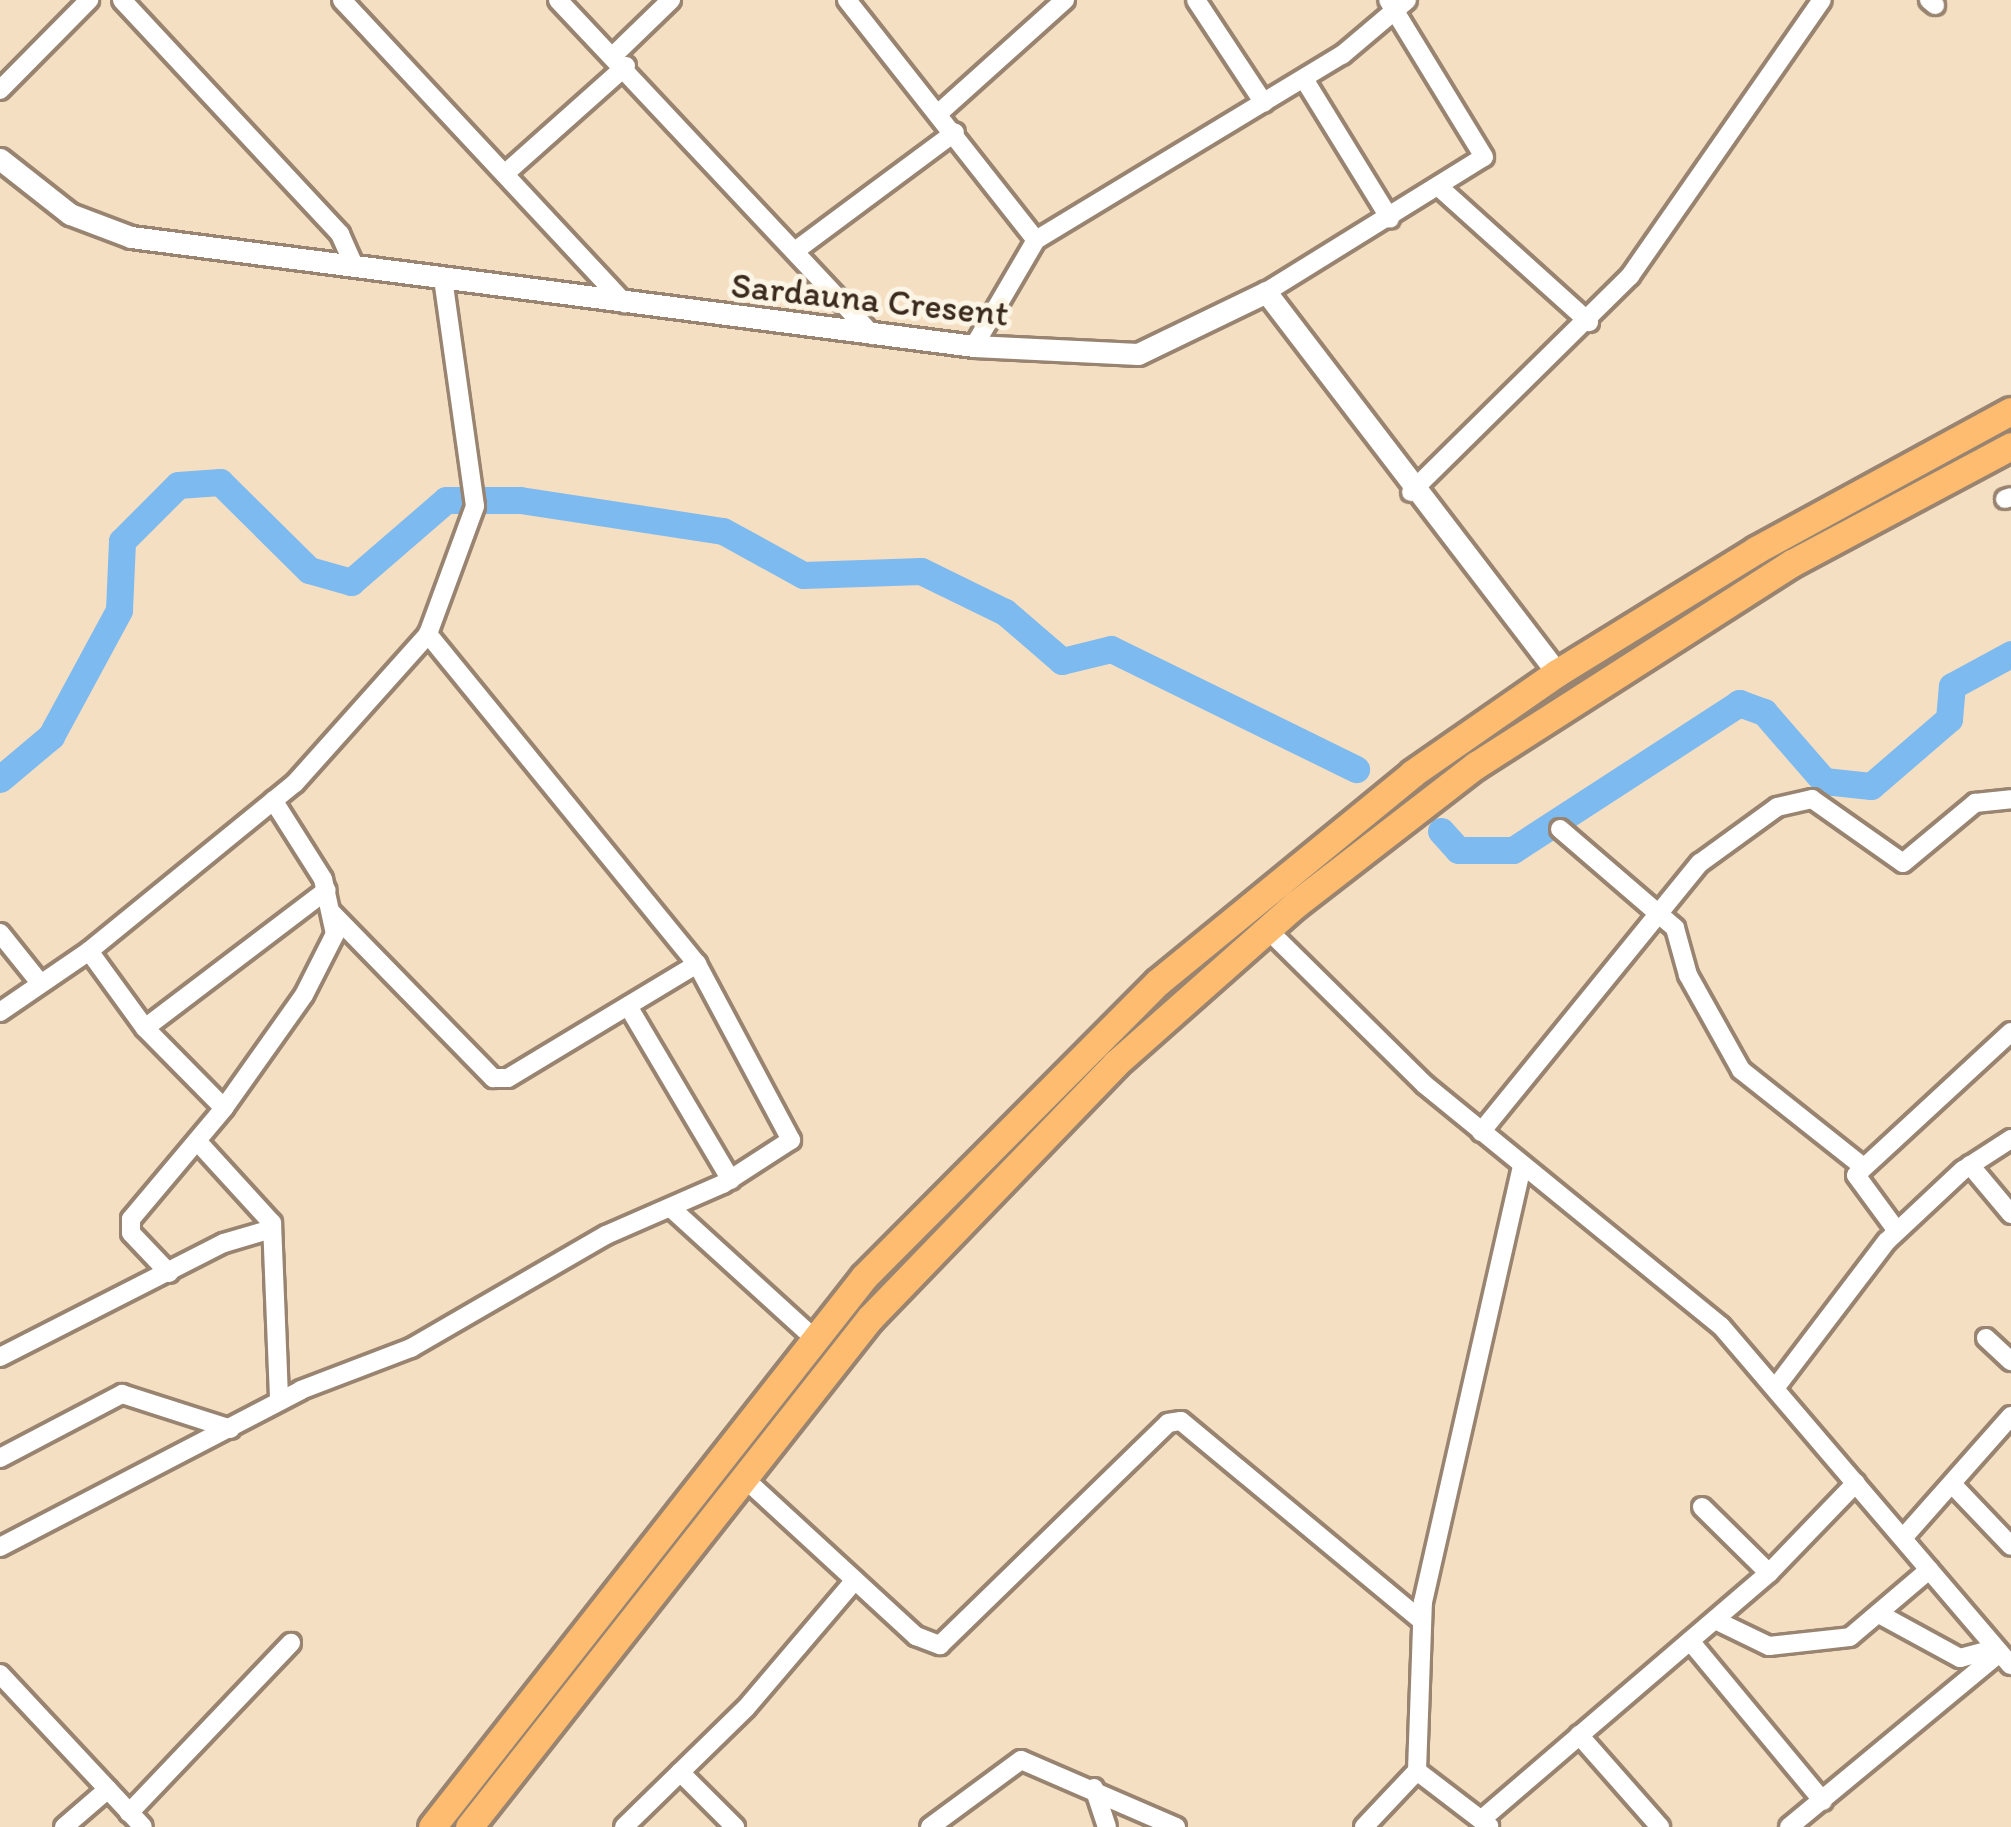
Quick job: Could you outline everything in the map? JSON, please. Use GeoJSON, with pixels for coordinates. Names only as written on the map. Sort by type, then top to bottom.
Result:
{"type":"FeatureCollection","features":[{"type":"Feature","properties":{"kind":"main road"},"geometry":{"type":"LineString","coordinates":[[432,1827],[815,1339],[1019,1114],[1158,982],[1413,773],[1556,673],[1756,550],[2011,411]]}},
{"type":"Feature","properties":{"kind":"main road"},"geometry":{"type":"LineString","coordinates":[[470,1827],[870,1318],[1036,1141],[1268,930],[1379,837],[1580,696],[1792,563],[2011,446]]}},
{"type":"Feature","properties":{"kind":"street"},"geometry":{"type":"LineString","coordinates":[[0,90],[89,0]]}},
{"type":"Feature","properties":{"kind":"street"},"geometry":{"type":"LineString","coordinates":[[122,0],[340,234],[355,267]]}},
{"type":"Feature","properties":{"kind":"street"},"geometry":{"type":"LineString","coordinates":[[342,0],[508,171],[625,303]]}},
{"type":"Feature","properties":{"kind":"street"},"geometry":{"type":"LineString","coordinates":[[558,0],[621,60],[874,335]]}},
{"type":"Feature","properties":{"kind":"street"},"geometry":{"type":"LineString","coordinates":[[508,171],[621,60],[671,0]]}},
{"type":"Feature","properties":{"kind":"street"},"geometry":{"type":"LineString","coordinates":[[848,0],[1036,240]]}},
{"type":"Feature","properties":{"kind":"street"},"geometry":{"type":"LineString","coordinates":[[940,112],[1065,0]]}},
{"type":"Feature","properties":{"kind":"street"},"geometry":{"type":"LineString","coordinates":[[1196,0],[1264,103]]}},
{"type":"Feature","properties":{"kind":"street"},"geometry":{"type":"LineString","coordinates":[[1412,492],[1589,322],[1822,0]]}},
{"type":"Feature","properties":{"kind":"street"},"geometry":{"type":"LineString","coordinates":[[974,346],[1036,240],[1304,80],[1397,4],[1483,144],[1479,164],[1266,292],[1412,492],[1556,673]]}},
{"type":"Feature","properties":{"kind":"street"},"geometry":{"type":"LineString","coordinates":[[1304,80],[1390,219]]}},
{"type":"Feature","properties":{"kind":"street"},"geometry":{"type":"LineString","coordinates":[[795,251],[955,133]]}},
{"type":"Feature","properties":{"kind":"street","name":"Sardauna Cresent"},"geometry":{"type":"LineString","coordinates":[[0,160],[99,229],[443,279],[974,346],[1138,354],[1266,292]]}},
{"type":"Feature","properties":{"kind":"street"},"geometry":{"type":"LineString","coordinates":[[1439,187],[1589,322]]}},
{"type":"Feature","properties":{"kind":"street"},"geometry":{"type":"LineString","coordinates":[[0,1012],[89,951],[273,800],[428,634],[475,501],[443,279]]}},
{"type":"Feature","properties":{"kind":"street"},"geometry":{"type":"LineString","coordinates":[[0,1547],[279,1401],[411,1348],[606,1235],[731,1180],[791,1134],[697,964],[428,634]]}},
{"type":"Feature","properties":{"kind":"street"},"geometry":{"type":"LineString","coordinates":[[1481,1132],[1718,848],[1797,799],[1832,811],[1903,862],[1975,803],[2011,799]]}},
{"type":"Feature","properties":{"kind":"street"},"geometry":{"type":"LineString","coordinates":[[169,1273],[129,1226],[224,1108],[304,995],[335,934],[327,890],[273,800]]}},
{"type":"Feature","properties":{"kind":"street"},"geometry":{"type":"LineString","coordinates":[[1560,829],[1660,912],[1683,940],[1688,975],[1727,1054],[1862,1166]]}},
{"type":"Feature","properties":{"kind":"street"},"geometry":{"type":"LineString","coordinates":[[145,1028],[327,890]]}},
{"type":"Feature","properties":{"kind":"street"},"geometry":{"type":"LineString","coordinates":[[332,913],[493,1078],[508,1078],[697,964]]}},
{"type":"Feature","properties":{"kind":"street"},"geometry":{"type":"LineString","coordinates":[[1268,930],[1522,1168],[1720,1326],[2001,1656]]}},
{"type":"Feature","properties":{"kind":"street"},"geometry":{"type":"LineString","coordinates":[[0,933],[40,983]]}},
{"type":"Feature","properties":{"kind":"street"},"geometry":{"type":"LineString","coordinates":[[89,951],[145,1028],[224,1108]]}},
{"type":"Feature","properties":{"kind":"street"},"geometry":{"type":"LineString","coordinates":[[628,1006],[731,1180]]}},
{"type":"Feature","properties":{"kind":"street"},"geometry":{"type":"LineString","coordinates":[[1897,1231],[1857,1183],[1862,1166],[2011,1032]]}},
{"type":"Feature","properties":{"kind":"street"},"geometry":{"type":"LineString","coordinates":[[1776,1387],[1897,1231],[1970,1165],[2011,1139]]}},
{"type":"Feature","properties":{"kind":"street"},"geometry":{"type":"LineString","coordinates":[[198,1142],[272,1229],[279,1401]]}},
{"type":"Feature","properties":{"kind":"street"},"geometry":{"type":"LineString","coordinates":[[1970,1165],[2011,1214]]}},
{"type":"Feature","properties":{"kind":"street"},"geometry":{"type":"LineString","coordinates":[[1364,1827],[1417,1771],[1422,1621],[1522,1168]]}},
{"type":"Feature","properties":{"kind":"street"},"geometry":{"type":"LineString","coordinates":[[672,1209],[815,1339]]}},
{"type":"Feature","properties":{"kind":"street"},"geometry":{"type":"LineString","coordinates":[[0,1358],[169,1273],[272,1229]]}},
{"type":"Feature","properties":{"kind":"street"},"geometry":{"type":"LineString","coordinates":[[1986,1338],[2011,1361]]}},
{"type":"Feature","properties":{"kind":"street"},"geometry":{"type":"LineString","coordinates":[[0,1458],[122,1394],[232,1429]]}},
{"type":"Feature","properties":{"kind":"street"},"geometry":{"type":"LineString","coordinates":[[1903,1538],[2011,1416]]}},
{"type":"Feature","properties":{"kind":"street"},"geometry":{"type":"LineString","coordinates":[[744,1478],[916,1636],[940,1645],[1168,1423],[1181,1420],[1422,1621]]}},
{"type":"Feature","properties":{"kind":"street"},"geometry":{"type":"LineString","coordinates":[[1417,1771],[1486,1823],[1579,1736],[1769,1573],[1856,1483]]}},
{"type":"Feature","properties":{"kind":"street"},"geometry":{"type":"LineString","coordinates":[[1953,1485],[2011,1546]]}},
{"type":"Feature","properties":{"kind":"street"},"geometry":{"type":"LineString","coordinates":[[1702,1508],[1769,1573]]}},
{"type":"Feature","properties":{"kind":"street"},"geometry":{"type":"LineString","coordinates":[[1715,1620],[1781,1647],[1856,1636],[1929,1570]]}},
{"type":"Feature","properties":{"kind":"street"},"geometry":{"type":"LineString","coordinates":[[624,1827],[855,1580]]}},
{"type":"Feature","properties":{"kind":"street"},"geometry":{"type":"LineString","coordinates":[[1880,1615],[1970,1659],[2001,1656]]}},
{"type":"Feature","properties":{"kind":"street"},"geometry":{"type":"LineString","coordinates":[[1690,1641],[1823,1801]]}},
{"type":"Feature","properties":{"kind":"street"},"geometry":{"type":"LineString","coordinates":[[0,1674],[136,1820],[291,1643]]}},
{"type":"Feature","properties":{"kind":"street"},"geometry":{"type":"LineString","coordinates":[[1792,1826],[2001,1656]]}},
{"type":"Feature","properties":{"kind":"street"},"geometry":{"type":"LineString","coordinates":[[1970,1659],[1971,1683]]}},
{"type":"Feature","properties":{"kind":"street"},"geometry":{"type":"LineString","coordinates":[[1579,1736],[1660,1827]]}},
{"type":"Feature","properties":{"kind":"street"},"geometry":{"type":"LineString","coordinates":[[930,1827],[1022,1760],[1176,1827]]}},
{"type":"Feature","properties":{"kind":"street"},"geometry":{"type":"LineString","coordinates":[[680,1772],[734,1827]]}},
{"type":"Feature","properties":{"kind":"street"},"geometry":{"type":"LineString","coordinates":[[1094,1788],[1107,1827]]}},
{"type":"Feature","properties":{"kind":"street"},"geometry":{"type":"LineString","coordinates":[[64,1827],[108,1790]]}},
{"type":"Feature","properties":{"kind":"waterway"},"geometry":{"type":"LineString","coordinates":[[0,779],[51,736],[119,610],[122,541],[178,485],[220,482],[309,570],[351,582],[446,500],[520,500],[723,531],[803,575],[921,571],[1005,612],[1062,661],[1111,649],[1356,769]]}},
{"type":"Feature","properties":{"kind":"waterway"},"geometry":{"type":"LineString","coordinates":[[1441,831],[1458,850],[1513,850],[1739,703],[1764,712],[1824,781],[1871,786],[1949,719],[1952,686],[2011,654]]}}]}
